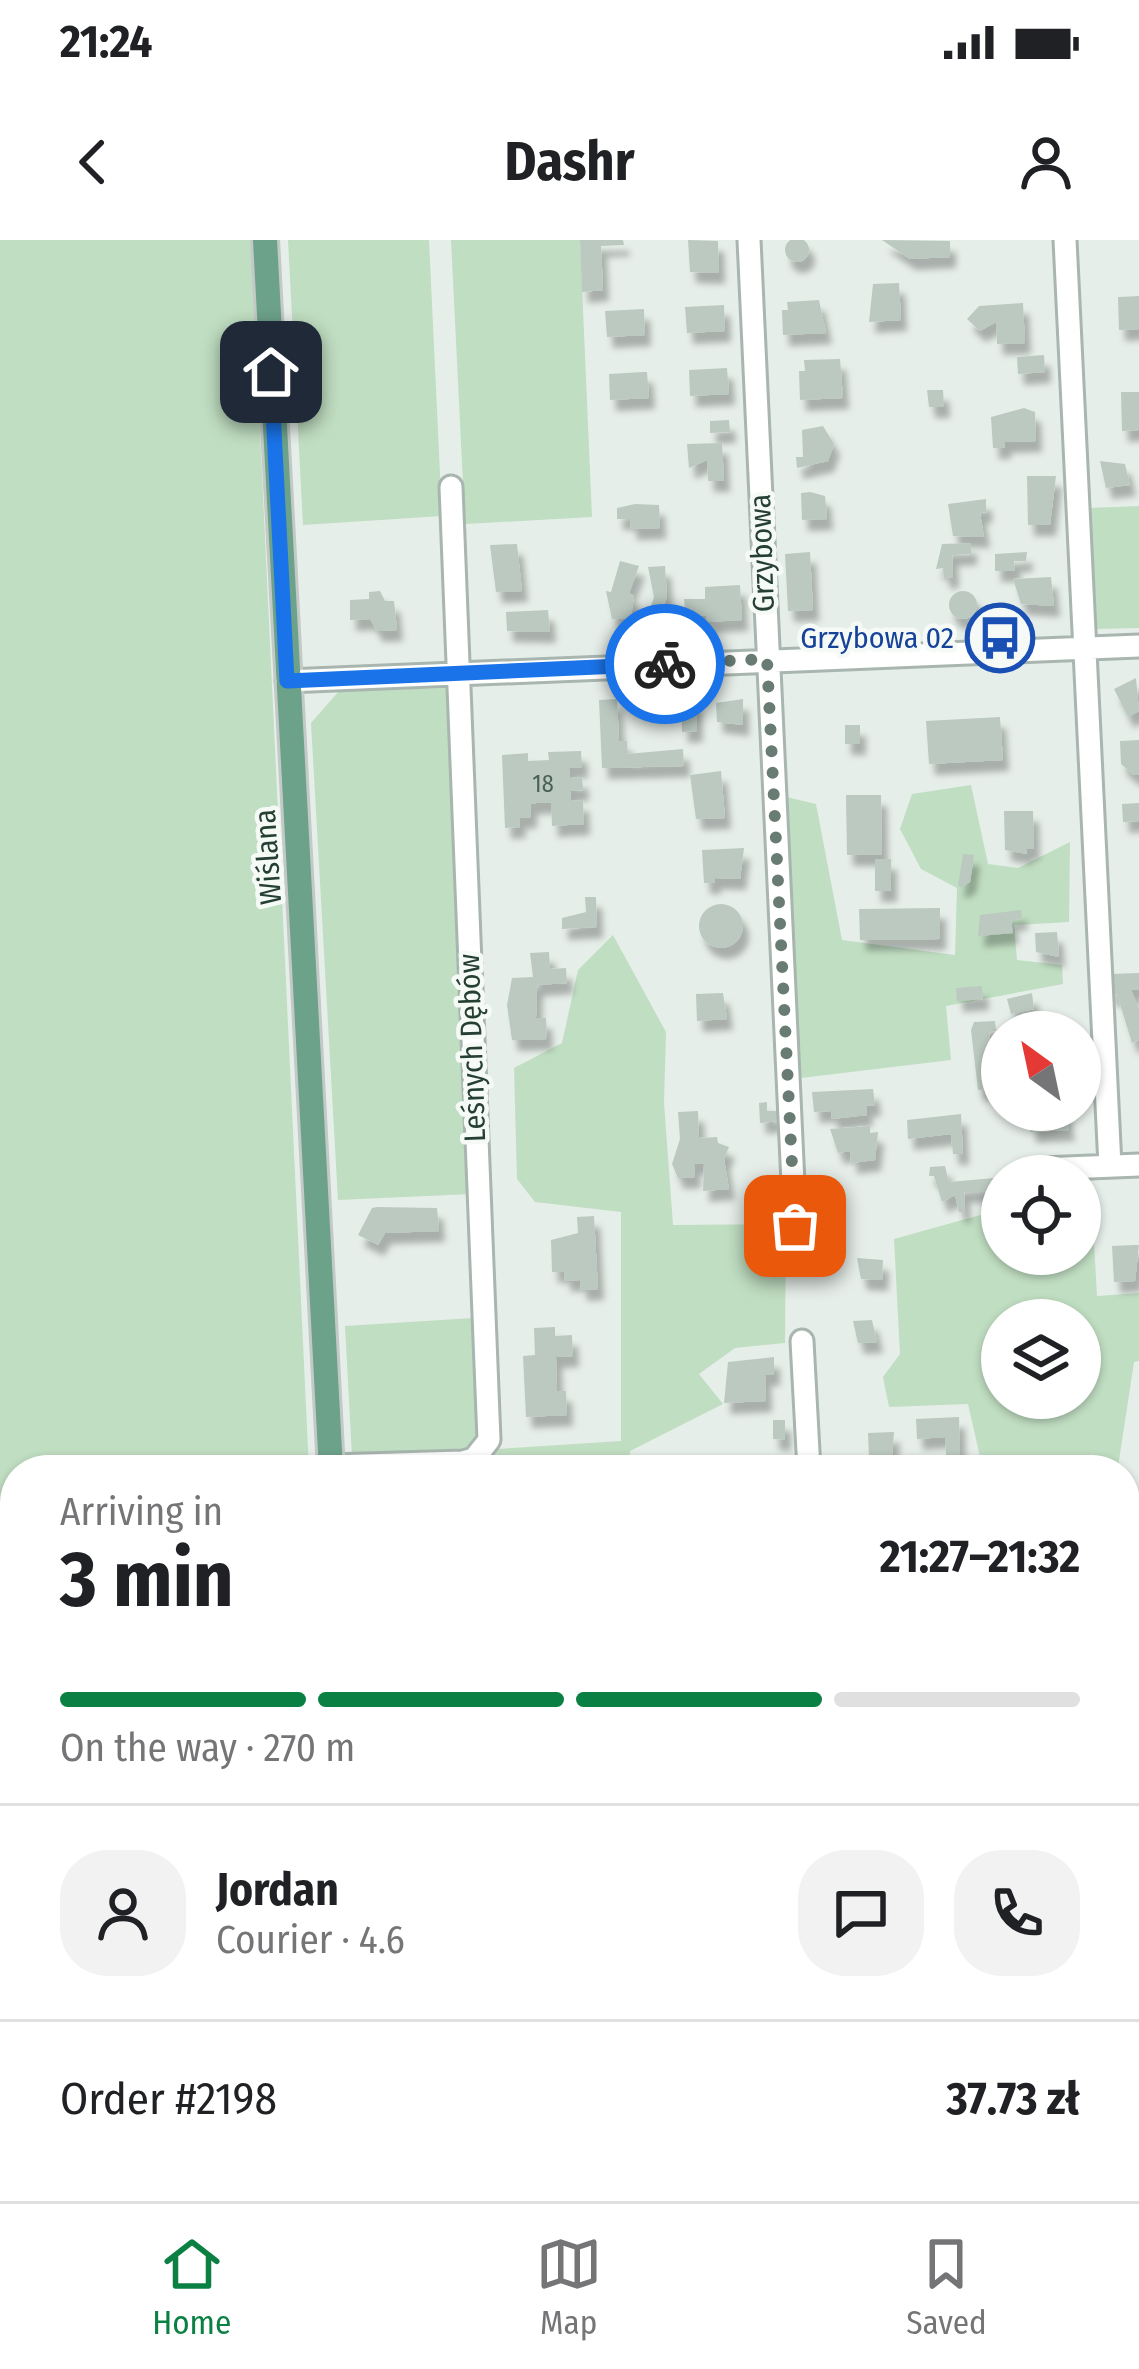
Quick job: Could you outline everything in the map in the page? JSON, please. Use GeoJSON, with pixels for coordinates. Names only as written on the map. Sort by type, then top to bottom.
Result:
{"type":"FeatureCollection","features":[{"type":"Feature","properties":{"kind":"main road","name":"Wiślana"},"geometry":{"type":"LineString","coordinates":[[265,240],[330,1455]]}},
{"type":"Feature","properties":{"kind":"street","name":"Grzybowa"},"geometry":{"type":"LineString","coordinates":[[749,240],[795,1226]]}},
{"type":"Feature","properties":{"kind":"street"},"geometry":{"type":"LineString","coordinates":[[1065,240],[1109,1166]]}},
{"type":"Feature","properties":{"kind":"street","name":"Leśnych Dębów"},"geometry":{"type":"LineString","coordinates":[[451,487],[489,1440],[477,1455]]}},
{"type":"Feature","properties":{"kind":"street"},"geometry":{"type":"LineString","coordinates":[[287,681],[1139,646]]}},
{"type":"Feature","properties":{"kind":"street"},"geometry":{"type":"LineString","coordinates":[[1101,1166],[1139,1166]]}},
{"type":"Feature","properties":{"kind":"street"},"geometry":{"type":"LineString","coordinates":[[802,1341],[808,1455]]}},
{"type":"Feature","properties":{"kind":"green space"},"geometry":{"type":"Polygon","coordinates":[[[0,240],[251,240],[308,1455],[0,1455],[0,240]]]}},
{"type":"Feature","properties":{"kind":"green space"},"geometry":{"type":"Polygon","coordinates":[[[288,240],[429,240],[442,516],[303,525],[288,240]]]}},
{"type":"Feature","properties":{"kind":"green space"},"geometry":{"type":"Polygon","coordinates":[[[451,240],[580,240],[592,517],[465,524],[451,240]]]}},
{"type":"Feature","properties":{"kind":"green space"},"geometry":{"type":"Polygon","coordinates":[[[1139,506],[1139,628],[1094,629],[1088,508],[1139,506]]]}},
{"type":"Feature","properties":{"kind":"green space"},"geometry":{"type":"Polygon","coordinates":[[[447,688],[472,1194],[338,1200],[311,723],[339,691],[447,688]]]}},
{"type":"Feature","properties":{"kind":"green space"},"geometry":{"type":"Polygon","coordinates":[[[971,785],[988,864],[1018,868],[1070,842],[1069,922],[1014,925],[1017,960],[1062,965],[1063,984],[946,1006],[951,1060],[801,1078],[782,796],[816,804],[842,940],[955,955],[957,888],[921,869],[900,829],[912,794],[971,785]]]}},
{"type":"Feature","properties":{"kind":"green space"},"geometry":{"type":"Polygon","coordinates":[[[613,935],[666,1032],[664,1103],[673,1225],[786,1224],[785,1343],[735,1348],[699,1374],[723,1404],[630,1455],[491,1455],[497,1449],[621,1441],[621,1212],[535,1202],[517,1179],[514,1068],[562,1043],[578,970],[613,935]]]}},
{"type":"Feature","properties":{"kind":"green space"},"geometry":{"type":"Polygon","coordinates":[[[981,1215],[981,1275],[1096,1275],[1097,1296],[1139,1293],[1139,1361],[1134,1362],[1120,1455],[980,1455],[968,1404],[889,1407],[883,1377],[900,1354],[894,1239],[981,1215]]]}},
{"type":"Feature","properties":{"kind":"green space"},"geometry":{"type":"Polygon","coordinates":[[[473,1318],[484,1444],[475,1450],[352,1455],[345,1326],[473,1318]]]}},
{"type":"Feature","properties":{"kind":"building"},"geometry":{"type":"Polygon","coordinates":[[[792,238],[802,238],[809,250],[802,262],[792,262],[785,255],[785,245],[792,238]]]}},
{"type":"Feature","properties":{"kind":"building"},"geometry":{"type":"Polygon","coordinates":[[[580,240],[623,240],[624,245],[601,246],[603,290],[582,292],[580,240]]]}},
{"type":"Feature","properties":{"kind":"building"},"geometry":{"type":"Polygon","coordinates":[[[688,240],[718,241],[719,273],[690,272],[688,240]]]}},
{"type":"Feature","properties":{"kind":"building"},"geometry":{"type":"Polygon","coordinates":[[[882,240],[950,241],[950,257],[910,259],[882,240]]]}},
{"type":"Feature","properties":{"kind":"building"},"geometry":{"type":"Polygon","coordinates":[[[899,283],[901,320],[869,322],[873,284],[899,283]]]}},
{"type":"Feature","properties":{"kind":"building"},"geometry":{"type":"Polygon","coordinates":[[[1139,296],[1139,329],[1119,330],[1118,297],[1139,296]]]}},
{"type":"Feature","properties":{"kind":"building"},"geometry":{"type":"Polygon","coordinates":[[[819,300],[826,333],[783,335],[782,310],[788,310],[787,302],[819,300]]]}},
{"type":"Feature","properties":{"kind":"building"},"geometry":{"type":"Polygon","coordinates":[[[1023,303],[1025,343],[997,344],[996,322],[980,331],[967,319],[979,306],[1023,303]]]}},
{"type":"Feature","properties":{"kind":"building"},"geometry":{"type":"Polygon","coordinates":[[[724,305],[725,331],[687,333],[685,307],[724,305]]]}},
{"type":"Feature","properties":{"kind":"building"},"geometry":{"type":"Polygon","coordinates":[[[644,309],[645,335],[607,337],[605,311],[644,309]]]}},
{"type":"Feature","properties":{"kind":"building"},"geometry":{"type":"Polygon","coordinates":[[[1044,355],[1045,372],[1018,374],[1017,357],[1044,355]]]}},
{"type":"Feature","properties":{"kind":"building"},"geometry":{"type":"Polygon","coordinates":[[[840,359],[843,398],[800,400],[799,371],[805,371],[804,360],[840,359]]]}},
{"type":"Feature","properties":{"kind":"building"},"geometry":{"type":"Polygon","coordinates":[[[727,368],[729,394],[690,396],[689,370],[727,368]]]}},
{"type":"Feature","properties":{"kind":"building"},"geometry":{"type":"Polygon","coordinates":[[[647,372],[649,398],[610,400],[609,374],[647,372]]]}},
{"type":"Feature","properties":{"kind":"building"},"geometry":{"type":"Polygon","coordinates":[[[927,390],[943,390],[944,407],[929,407],[927,390]]]}},
{"type":"Feature","properties":{"kind":"building"},"geometry":{"type":"Polygon","coordinates":[[[1121,392],[1139,392],[1139,430],[1122,431],[1121,392]]]}},
{"type":"Feature","properties":{"kind":"building"},"geometry":{"type":"Polygon","coordinates":[[[1024,408],[1035,412],[1036,441],[1005,442],[1005,448],[993,448],[991,417],[1024,408]]]}},
{"type":"Feature","properties":{"kind":"building"},"geometry":{"type":"Polygon","coordinates":[[[729,420],[730,432],[710,433],[710,421],[729,420]]]}},
{"type":"Feature","properties":{"kind":"building"},"geometry":{"type":"Polygon","coordinates":[[[823,426],[834,444],[828,461],[797,468],[796,457],[803,457],[802,430],[823,426]]]}},
{"type":"Feature","properties":{"kind":"building"},"geometry":{"type":"Polygon","coordinates":[[[722,443],[724,481],[708,481],[707,460],[689,468],[687,444],[722,443]]]}},
{"type":"Feature","properties":{"kind":"building"},"geometry":{"type":"Polygon","coordinates":[[[1100,461],[1125,464],[1130,485],[1106,488],[1100,461]]]}},
{"type":"Feature","properties":{"kind":"building"},"geometry":{"type":"Polygon","coordinates":[[[1027,476],[1056,476],[1050,525],[1028,525],[1027,476]]]}},
{"type":"Feature","properties":{"kind":"building"},"geometry":{"type":"Polygon","coordinates":[[[801,493],[825,496],[827,519],[802,520],[801,493]]]}},
{"type":"Feature","properties":{"kind":"building"},"geometry":{"type":"Polygon","coordinates":[[[986,499],[986,512],[980,513],[984,537],[953,536],[948,504],[986,499]]]}},
{"type":"Feature","properties":{"kind":"building"},"geometry":{"type":"Polygon","coordinates":[[[659,505],[660,528],[631,529],[630,519],[617,519],[617,508],[659,505]]]}},
{"type":"Feature","properties":{"kind":"building"},"geometry":{"type":"Polygon","coordinates":[[[971,543],[971,554],[952,555],[953,577],[944,578],[943,568],[936,569],[942,544],[971,543]]]}},
{"type":"Feature","properties":{"kind":"building"},"geometry":{"type":"Polygon","coordinates":[[[517,544],[522,591],[496,592],[490,545],[517,544]]]}},
{"type":"Feature","properties":{"kind":"building"},"geometry":{"type":"Polygon","coordinates":[[[810,552],[813,610],[788,611],[785,554],[810,552]]]}},
{"type":"Feature","properties":{"kind":"building"},"geometry":{"type":"Polygon","coordinates":[[[1027,552],[1026,561],[1014,561],[1015,571],[995,571],[995,554],[1027,552]]]}},
{"type":"Feature","properties":{"kind":"building"},"geometry":{"type":"Polygon","coordinates":[[[620,561],[639,566],[629,593],[634,596],[631,618],[612,619],[606,591],[611,592],[620,561]]]}},
{"type":"Feature","properties":{"kind":"building"},"geometry":{"type":"Polygon","coordinates":[[[665,566],[667,597],[660,615],[649,612],[654,597],[648,567],[665,566]]]}},
{"type":"Feature","properties":{"kind":"building"},"geometry":{"type":"Polygon","coordinates":[[[1051,577],[1054,606],[1021,604],[1013,579],[1051,577]]]}},
{"type":"Feature","properties":{"kind":"building"},"geometry":{"type":"Polygon","coordinates":[[[740,585],[742,620],[707,622],[706,615],[686,619],[684,599],[705,599],[705,587],[740,585]]]}},
{"type":"Feature","properties":{"kind":"building"},"geometry":{"type":"Polygon","coordinates":[[[380,591],[385,601],[394,601],[397,630],[377,631],[370,619],[350,620],[350,600],[369,599],[369,592],[380,591]]]}},
{"type":"Feature","properties":{"kind":"building"},"geometry":{"type":"Polygon","coordinates":[[[963,591],[973,595],[977,605],[973,615],[963,619],[953,615],[949,605],[953,595],[963,591]]]}},
{"type":"Feature","properties":{"kind":"building"},"geometry":{"type":"Polygon","coordinates":[[[548,610],[550,632],[507,631],[506,612],[548,610]]]}},
{"type":"Feature","properties":{"kind":"building"},"geometry":{"type":"Polygon","coordinates":[[[1136,678],[1139,711],[1128,717],[1114,689],[1136,678]]]}},
{"type":"Feature","properties":{"kind":"building"},"geometry":{"type":"Polygon","coordinates":[[[617,699],[619,741],[627,741],[627,754],[683,749],[684,766],[602,768],[599,700],[617,699]]]}},
{"type":"Feature","properties":{"kind":"building"},"geometry":{"type":"Polygon","coordinates":[[[743,699],[743,725],[717,722],[716,703],[743,699]]]}},
{"type":"Feature","properties":{"kind":"building"},"geometry":{"type":"Polygon","coordinates":[[[681,700],[696,700],[697,731],[682,732],[681,700]]]}},
{"type":"Feature","properties":{"kind":"building"},"geometry":{"type":"Polygon","coordinates":[[[1000,717],[1003,760],[929,764],[926,721],[1000,717]]]}},
{"type":"Feature","properties":{"kind":"building"},"geometry":{"type":"Polygon","coordinates":[[[845,725],[860,725],[860,744],[845,744],[845,725]]]}},
{"type":"Feature","properties":{"kind":"building"},"geometry":{"type":"Polygon","coordinates":[[[1139,740],[1139,775],[1134,775],[1121,764],[1120,741],[1139,740]]]}},
{"type":"Feature","properties":{"kind":"building"},"geometry":{"type":"Polygon","coordinates":[[[581,751],[582,767],[569,768],[570,778],[582,777],[583,790],[570,791],[571,801],[583,800],[584,824],[552,826],[551,803],[536,803],[531,804],[531,817],[519,818],[520,827],[505,828],[502,755],[528,753],[528,761],[549,760],[548,752],[581,751]]]}},
{"type":"Feature","properties":{"kind":"building"},"geometry":{"type":"Polygon","coordinates":[[[721,771],[725,818],[696,819],[690,775],[721,771]]]}},
{"type":"Feature","properties":{"kind":"building"},"geometry":{"type":"Polygon","coordinates":[[[846,795],[881,795],[882,855],[847,855],[846,795]]]}},
{"type":"Feature","properties":{"kind":"building"},"geometry":{"type":"Polygon","coordinates":[[[1139,803],[1139,821],[1123,822],[1122,804],[1139,803]]]}},
{"type":"Feature","properties":{"kind":"building"},"geometry":{"type":"Polygon","coordinates":[[[1004,811],[1033,811],[1034,849],[1026,849],[1027,854],[1005,850],[1004,811]]]}},
{"type":"Feature","properties":{"kind":"building"},"geometry":{"type":"Polygon","coordinates":[[[744,848],[740,879],[715,878],[715,883],[704,883],[702,850],[744,848]]]}},
{"type":"Feature","properties":{"kind":"building"},"geometry":{"type":"Polygon","coordinates":[[[963,854],[974,855],[970,882],[962,887],[958,886],[963,854]]]}},
{"type":"Feature","properties":{"kind":"building"},"geometry":{"type":"Polygon","coordinates":[[[875,859],[891,859],[891,891],[875,891],[875,859]]]}},
{"type":"Feature","properties":{"kind":"building"},"geometry":{"type":"Polygon","coordinates":[[[585,897],[596,897],[597,927],[562,929],[562,918],[586,912],[585,897]]]}},
{"type":"Feature","properties":{"kind":"building"},"geometry":{"type":"Polygon","coordinates":[[[721,904],[737,910],[743,926],[737,942],[721,948],[705,942],[699,926],[705,910],[721,904]]]}},
{"type":"Feature","properties":{"kind":"building"},"geometry":{"type":"Polygon","coordinates":[[[940,908],[940,939],[860,940],[859,909],[940,908]]]}},
{"type":"Feature","properties":{"kind":"building"},"geometry":{"type":"Polygon","coordinates":[[[1021,910],[1022,919],[1011,920],[1013,933],[978,936],[980,915],[1021,910]]]}},
{"type":"Feature","properties":{"kind":"building"},"geometry":{"type":"Polygon","coordinates":[[[1057,932],[1059,957],[1036,952],[1035,933],[1057,932]]]}},
{"type":"Feature","properties":{"kind":"building"},"geometry":{"type":"Polygon","coordinates":[[[549,952],[550,969],[566,968],[567,983],[537,985],[536,1018],[546,1018],[547,1039],[512,1040],[507,1005],[512,978],[533,977],[530,953],[549,952]]]}},
{"type":"Feature","properties":{"kind":"building"},"geometry":{"type":"Polygon","coordinates":[[[1139,973],[1139,989],[1131,990],[1139,1009],[1139,1040],[1132,1043],[1117,994],[1110,996],[1109,974],[1139,973]]]}},
{"type":"Feature","properties":{"kind":"building"},"geometry":{"type":"Polygon","coordinates":[[[982,986],[983,999],[957,1001],[956,988],[982,986]]]}},
{"type":"Feature","properties":{"kind":"building"},"geometry":{"type":"Polygon","coordinates":[[[723,993],[727,1019],[697,1021],[696,994],[723,993]]]}},
{"type":"Feature","properties":{"kind":"building"},"geometry":{"type":"Polygon","coordinates":[[[1032,993],[1034,1009],[1010,1011],[1007,999],[1032,993]]]}},
{"type":"Feature","properties":{"kind":"building"},"geometry":{"type":"Polygon","coordinates":[[[974,1022],[981,1022],[981,1090],[971,1030],[974,1022]]]}},
{"type":"Feature","properties":{"kind":"building"},"geometry":{"type":"Polygon","coordinates":[[[873,1089],[875,1105],[866,1106],[867,1115],[832,1119],[831,1111],[814,1112],[812,1092],[873,1089]]]}},
{"type":"Feature","properties":{"kind":"building"},"geometry":{"type":"Polygon","coordinates":[[[767,1102],[767,1111],[779,1111],[779,1121],[760,1123],[759,1103],[767,1102]]]}},
{"type":"Feature","properties":{"kind":"building"},"geometry":{"type":"Polygon","coordinates":[[[698,1111],[699,1138],[717,1137],[718,1143],[729,1147],[724,1159],[729,1189],[703,1191],[704,1164],[694,1164],[695,1177],[678,1178],[672,1164],[680,1139],[678,1112],[698,1111]]]}},
{"type":"Feature","properties":{"kind":"building"},"geometry":{"type":"Polygon","coordinates":[[[961,1114],[963,1154],[953,1154],[951,1134],[908,1139],[907,1120],[961,1114]]]}},
{"type":"Feature","properties":{"kind":"building"},"geometry":{"type":"Polygon","coordinates":[[[870,1126],[870,1133],[878,1132],[875,1160],[851,1163],[850,1151],[838,1153],[830,1129],[870,1126]]]}},
{"type":"Feature","properties":{"kind":"building"},"geometry":{"type":"Polygon","coordinates":[[[945,1166],[949,1182],[981,1179],[981,1192],[964,1192],[965,1212],[959,1212],[955,1195],[942,1202],[934,1176],[929,1176],[930,1167],[945,1166]]]}},
{"type":"Feature","properties":{"kind":"building"},"geometry":{"type":"Polygon","coordinates":[[[377,1207],[437,1208],[439,1231],[385,1233],[378,1245],[358,1235],[377,1207]]]}},
{"type":"Feature","properties":{"kind":"building"},"geometry":{"type":"Polygon","coordinates":[[[594,1216],[598,1289],[581,1290],[580,1280],[565,1281],[564,1272],[552,1272],[551,1240],[578,1233],[577,1217],[594,1216]]]}},
{"type":"Feature","properties":{"kind":"building"},"geometry":{"type":"Polygon","coordinates":[[[1139,1245],[1135,1281],[1114,1282],[1112,1246],[1139,1245]]]}},
{"type":"Feature","properties":{"kind":"building"},"geometry":{"type":"Polygon","coordinates":[[[857,1258],[883,1260],[882,1280],[861,1279],[857,1258]]]}},
{"type":"Feature","properties":{"kind":"building"},"geometry":{"type":"Polygon","coordinates":[[[872,1320],[877,1342],[858,1343],[853,1321],[872,1320]]]}},
{"type":"Feature","properties":{"kind":"building"},"geometry":{"type":"Polygon","coordinates":[[[555,1327],[555,1336],[572,1335],[573,1356],[556,1357],[557,1391],[566,1391],[567,1415],[526,1417],[523,1356],[535,1355],[534,1328],[555,1327]]]}},
{"type":"Feature","properties":{"kind":"building"},"geometry":{"type":"Polygon","coordinates":[[[774,1357],[774,1375],[765,1375],[766,1401],[724,1403],[728,1362],[774,1357]]]}},
{"type":"Feature","properties":{"kind":"building"},"geometry":{"type":"Polygon","coordinates":[[[959,1417],[960,1455],[946,1455],[945,1437],[917,1439],[916,1419],[959,1417]]]}},
{"type":"Feature","properties":{"kind":"building"},"geometry":{"type":"Polygon","coordinates":[[[773,1420],[785,1420],[785,1440],[773,1439],[773,1420]]]}},
{"type":"Feature","properties":{"kind":"building"},"geometry":{"type":"Polygon","coordinates":[[[894,1432],[892,1455],[869,1455],[868,1433],[894,1432]]]}},
{"type":"Feature","properties":{"kind":"way so far"},"geometry":{"type":"LineString","coordinates":[[665,664],[767,659],[795,1226]]}},
{"type":"Feature","properties":{"kind":"place","name":"Grzybowa 02"},"geometry":{"type":"Point","coordinates":[1000,638]}},
{"type":"Feature","properties":{"kind":"route"},"geometry":{"type":"LineString","coordinates":[[271,372],[287,681],[665,664]]}}]}
